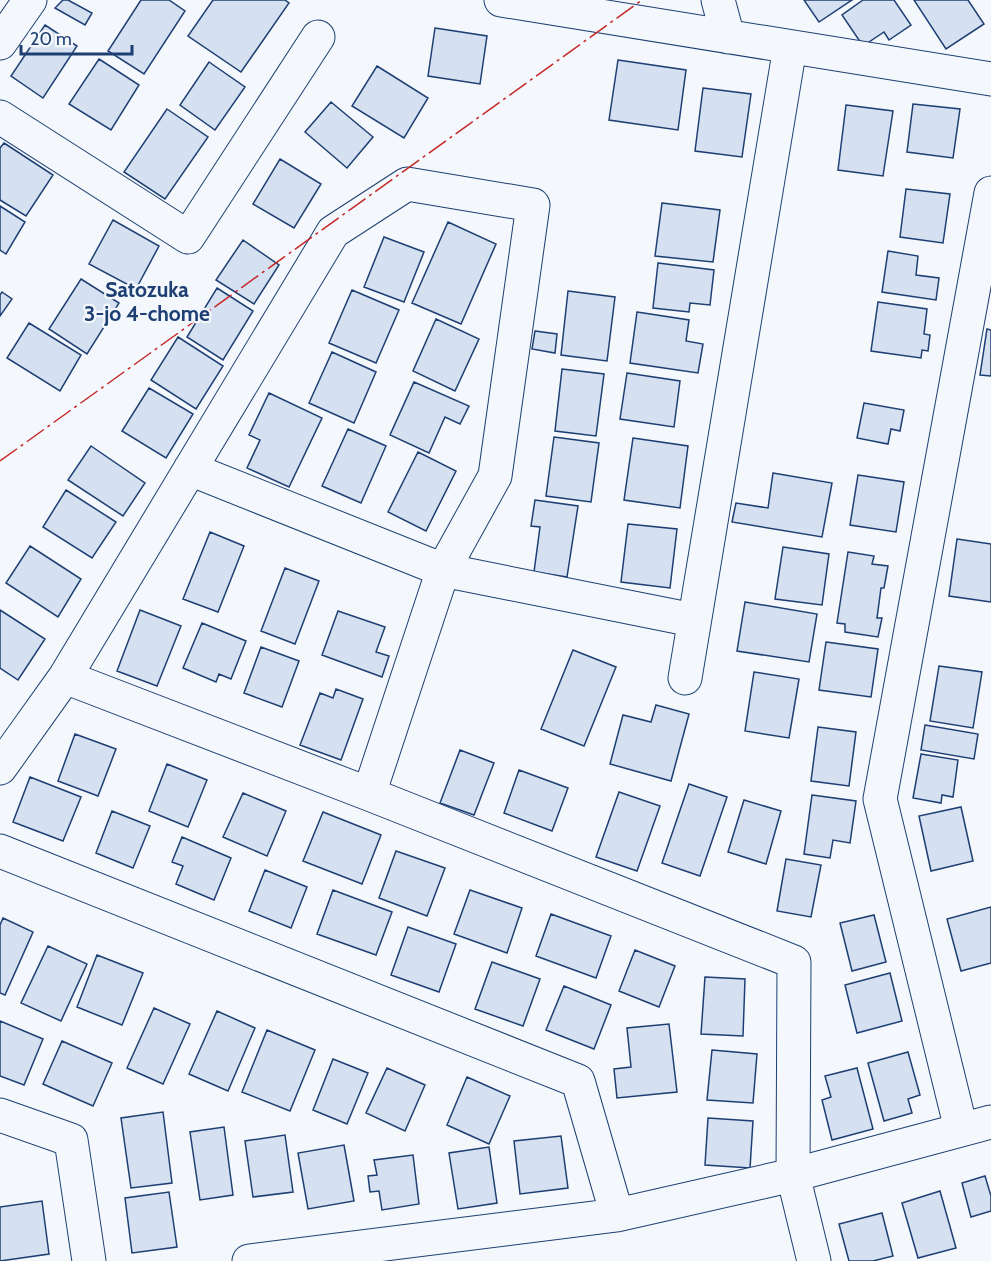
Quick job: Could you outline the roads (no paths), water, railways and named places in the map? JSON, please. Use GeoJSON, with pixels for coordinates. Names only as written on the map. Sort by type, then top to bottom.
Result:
{"type":"FeatureCollection","features":[{"type":"Feature","properties":{"kind":"street"},"geometry":{"type":"LineString","coordinates":[[0,43],[30,0]]}},
{"type":"Feature","properties":{"kind":"street"},"geometry":{"type":"LineString","coordinates":[[501,0],[991,79]]}},
{"type":"Feature","properties":{"kind":"street"},"geometry":{"type":"LineString","coordinates":[[718,0],[728,37]]}},
{"type":"Feature","properties":{"kind":"street"},"geometry":{"type":"LineString","coordinates":[[0,117],[189,237],[318,37]]}},
{"type":"Feature","properties":{"kind":"street"},"geometry":{"type":"LineString","coordinates":[[685,678],[790,47]]}},
{"type":"Feature","properties":{"kind":"street"},"geometry":{"type":"LineString","coordinates":[[0,768],[65,678],[333,232],[407,184],[533,205],[495,476],[443,570],[369,794]]}},
{"type":"Feature","properties":{"kind":"street"},"geometry":{"type":"LineString","coordinates":[[249,1261],[616,1215],[794,1175],[976,1125],[880,799],[991,193]]}},
{"type":"Feature","properties":{"kind":"street"},"geometry":{"type":"LineString","coordinates":[[190,469],[443,570],[693,621]]}},
{"type":"Feature","properties":{"kind":"street"},"geometry":{"type":"LineString","coordinates":[[65,678],[369,794],[794,962],[794,1175],[814,1261]]}},
{"type":"Feature","properties":{"kind":"street"},"geometry":{"type":"LineString","coordinates":[[0,851],[578,1081],[616,1215]]}},
{"type":"Feature","properties":{"kind":"street"},"geometry":{"type":"LineString","coordinates":[[0,1114],[71,1140],[89,1261]]}},
{"type":"Feature","properties":{"kind":"district","name":"Satozuka 3-jo 4-chome"},"geometry":{"type":"Point","coordinates":[147,302]}}]}
